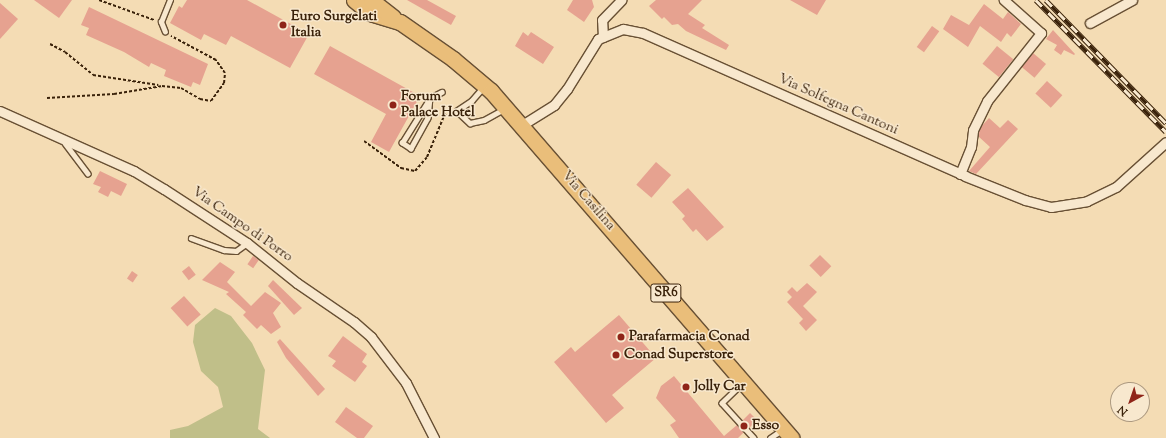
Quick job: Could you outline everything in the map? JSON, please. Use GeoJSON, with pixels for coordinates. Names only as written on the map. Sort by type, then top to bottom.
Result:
{"type":"FeatureCollection","features":[{"type":"Feature","properties":{"kind":"main road","name":"Via Casilina"},"geometry":{"type":"LineString","coordinates":[[354,0],[370,13],[400,22],[453,59],[485,86],[522,125],[788,433]]}},
{"type":"Feature","properties":{"kind":"main road"},"geometry":{"type":"LineString","coordinates":[[371,0],[400,22]]}},
{"type":"Feature","properties":{"kind":"street"},"geometry":{"type":"LineString","coordinates":[[603,37],[602,20],[621,0]]}},
{"type":"Feature","properties":{"kind":"street"},"geometry":{"type":"LineString","coordinates":[[960,174],[971,147],[973,130],[987,101],[1041,33],[1004,0]]}},
{"type":"Feature","properties":{"kind":"street"},"geometry":{"type":"LineString","coordinates":[[1090,23],[1132,0]]}},
{"type":"Feature","properties":{"kind":"street","name":"Via Solfegna Cantoni"},"geometry":{"type":"LineString","coordinates":[[522,125],[554,105],[567,89],[585,56],[598,39],[624,29],[643,33],[960,174],[1025,200],[1051,207],[1087,201],[1116,187],[1166,142]]}},
{"type":"Feature","properties":{"kind":"street","name":"Via Campo di Porro"},"geometry":{"type":"LineString","coordinates":[[0,112],[134,171],[247,242],[371,337],[406,382],[434,438]]}},
{"type":"Feature","properties":{"kind":"lane"},"geometry":{"type":"LineString","coordinates":[[165,32],[161,22],[170,0]]}},
{"type":"Feature","properties":{"kind":"lane"},"geometry":{"type":"LineString","coordinates":[[485,86],[472,101],[458,111],[470,123],[484,120],[506,108]]}},
{"type":"Feature","properties":{"kind":"lane"},"geometry":{"type":"LineString","coordinates":[[430,98],[428,118],[411,149],[402,143],[430,98],[442,92]]}},
{"type":"Feature","properties":{"kind":"lane"},"geometry":{"type":"LineString","coordinates":[[62,140],[88,173]]}},
{"type":"Feature","properties":{"kind":"lane"},"geometry":{"type":"LineString","coordinates":[[191,238],[224,250],[236,251],[247,242]]}},
{"type":"Feature","properties":{"kind":"lane"},"geometry":{"type":"LineString","coordinates":[[744,382],[722,403],[754,438]]}},
{"type":"Feature","properties":{"kind":"lane"},"geometry":{"type":"LineString","coordinates":[[770,438],[788,433]]}},
{"type":"Feature","properties":{"kind":"path"},"geometry":{"type":"LineString","coordinates":[[99,0],[161,22]]}},
{"type":"Feature","properties":{"kind":"path"},"geometry":{"type":"LineString","coordinates":[[50,44],[65,52],[93,74],[181,88],[200,99],[211,101],[224,83],[226,73],[216,60],[165,32]]}},
{"type":"Feature","properties":{"kind":"path"},"geometry":{"type":"LineString","coordinates":[[47,98],[114,94],[162,86]]}},
{"type":"Feature","properties":{"kind":"shaded area"},"geometry":{"type":"Polygon","coordinates":[[[215,308],[231,316],[252,343],[265,370],[258,429],[270,438],[170,438],[170,430],[188,426],[223,407],[218,387],[201,371],[193,342],[195,325],[215,308]]]}},
{"type":"Feature","properties":{"kind":"building"},"geometry":{"type":"Polygon","coordinates":[[[34,0],[72,0],[59,18],[34,0]]]}},
{"type":"Feature","properties":{"kind":"building"},"geometry":{"type":"Polygon","coordinates":[[[187,0],[247,0],[309,34],[290,68],[231,36],[226,45],[204,34],[201,40],[170,23],[179,6],[182,8],[187,0]]]}},
{"type":"Feature","properties":{"kind":"building"},"geometry":{"type":"Polygon","coordinates":[[[407,0],[427,0],[456,16],[451,25],[407,0]]]}},
{"type":"Feature","properties":{"kind":"building"},"geometry":{"type":"Polygon","coordinates":[[[573,0],[592,0],[594,7],[584,22],[567,10],[573,0]]]}},
{"type":"Feature","properties":{"kind":"building"},"geometry":{"type":"Polygon","coordinates":[[[656,0],[702,0],[688,14],[705,25],[702,28],[729,45],[726,50],[686,31],[678,24],[672,25],[664,17],[662,19],[649,6],[656,0]]]}},
{"type":"Feature","properties":{"kind":"building"},"geometry":{"type":"Polygon","coordinates":[[[790,0],[826,0],[817,15],[790,0]]]}},
{"type":"Feature","properties":{"kind":"building"},"geometry":{"type":"Polygon","coordinates":[[[0,3],[18,19],[0,39],[0,3]]]}},
{"type":"Feature","properties":{"kind":"building"},"geometry":{"type":"Polygon","coordinates":[[[984,4],[1003,19],[1008,12],[1021,24],[1011,37],[1007,33],[1001,42],[980,26],[968,47],[943,29],[951,15],[969,25],[984,4]]]}},
{"type":"Feature","properties":{"kind":"building"},"geometry":{"type":"Polygon","coordinates":[[[89,7],[208,64],[200,85],[193,82],[191,87],[164,76],[166,70],[151,63],[149,67],[124,52],[86,35],[89,28],[81,25],[89,7]]]}},
{"type":"Feature","properties":{"kind":"building"},"geometry":{"type":"Polygon","coordinates":[[[932,26],[939,31],[924,52],[917,47],[932,26]]]}},
{"type":"Feature","properties":{"kind":"building"},"geometry":{"type":"Polygon","coordinates":[[[1053,30],[1075,54],[1074,55],[1064,50],[1061,55],[1054,50],[1057,45],[1046,39],[1053,30]]]}},
{"type":"Feature","properties":{"kind":"building"},"geometry":{"type":"Polygon","coordinates":[[[523,32],[528,36],[531,32],[554,47],[543,64],[515,46],[523,32]]]}},
{"type":"Feature","properties":{"kind":"building","name":"Forum Palace Hotel"},"geometry":{"type":"Polygon","coordinates":[[[330,46],[420,96],[389,152],[371,142],[386,114],[314,74],[330,46]]]}},
{"type":"Feature","properties":{"kind":"building"},"geometry":{"type":"Polygon","coordinates":[[[997,46],[1013,59],[999,77],[983,64],[997,46]]]}},
{"type":"Feature","properties":{"kind":"building"},"geometry":{"type":"Polygon","coordinates":[[[1033,53],[1046,64],[1034,78],[1021,67],[1033,53]]]}},
{"type":"Feature","properties":{"kind":"building"},"geometry":{"type":"Polygon","coordinates":[[[1047,81],[1062,95],[1051,108],[1035,93],[1047,81]]]}},
{"type":"Feature","properties":{"kind":"building"},"geometry":{"type":"Polygon","coordinates":[[[989,118],[1000,128],[1008,120],[1018,129],[976,174],[969,171],[990,147],[978,136],[980,128],[989,118]]]}},
{"type":"Feature","properties":{"kind":"building"},"geometry":{"type":"Polygon","coordinates":[[[656,162],[671,175],[651,198],[636,185],[656,162]]]}},
{"type":"Feature","properties":{"kind":"building"},"geometry":{"type":"Polygon","coordinates":[[[100,171],[127,184],[121,196],[111,191],[108,197],[98,192],[101,187],[93,184],[100,171]]]}},
{"type":"Feature","properties":{"kind":"building"},"geometry":{"type":"Polygon","coordinates":[[[688,188],[724,227],[707,241],[696,229],[693,232],[682,219],[685,216],[672,202],[688,188]]]}},
{"type":"Feature","properties":{"kind":"building"},"geometry":{"type":"Polygon","coordinates":[[[820,255],[831,266],[821,277],[809,266],[820,255]]]}},
{"type":"Feature","properties":{"kind":"building"},"geometry":{"type":"Polygon","coordinates":[[[253,256],[259,260],[253,268],[247,264],[253,256]]]}},
{"type":"Feature","properties":{"kind":"building"},"geometry":{"type":"Polygon","coordinates":[[[220,262],[235,272],[227,282],[251,306],[265,292],[281,303],[273,313],[281,327],[271,334],[261,325],[257,329],[243,315],[246,312],[226,294],[229,292],[202,280],[220,262]]]}},
{"type":"Feature","properties":{"kind":"building"},"geometry":{"type":"Polygon","coordinates":[[[189,266],[196,275],[189,280],[182,272],[189,266]]]}},
{"type":"Feature","properties":{"kind":"building"},"geometry":{"type":"Polygon","coordinates":[[[132,271],[138,275],[133,282],[127,278],[132,271]]]}},
{"type":"Feature","properties":{"kind":"building"},"geometry":{"type":"Polygon","coordinates":[[[273,280],[302,308],[294,315],[268,286],[273,280]]]}},
{"type":"Feature","properties":{"kind":"building"},"geometry":{"type":"Polygon","coordinates":[[[807,283],[817,292],[803,306],[817,320],[806,331],[799,323],[803,319],[787,302],[792,297],[787,292],[792,287],[797,292],[807,283]]]}},
{"type":"Feature","properties":{"kind":"building"},"geometry":{"type":"Polygon","coordinates":[[[184,296],[201,315],[187,327],[171,308],[184,296]]]}},
{"type":"Feature","properties":{"kind":"building","name":"Conad Superstore"},"geometry":{"type":"Polygon","coordinates":[[[619,315],[656,358],[612,395],[624,408],[606,423],[554,362],[571,347],[575,352],[619,315]]]}},
{"type":"Feature","properties":{"kind":"building"},"geometry":{"type":"Polygon","coordinates":[[[343,336],[367,354],[362,362],[367,366],[355,382],[332,366],[336,361],[328,356],[343,336]]]}},
{"type":"Feature","properties":{"kind":"building"},"geometry":{"type":"Polygon","coordinates":[[[280,339],[325,389],[318,396],[286,358],[277,342],[280,339]]]}},
{"type":"Feature","properties":{"kind":"building"},"geometry":{"type":"Polygon","coordinates":[[[674,376],[724,436],[737,425],[744,432],[738,438],[679,438],[670,425],[676,421],[656,398],[661,386],[674,376]]]}},
{"type":"Feature","properties":{"kind":"building"},"geometry":{"type":"Polygon","coordinates":[[[346,407],[373,426],[364,438],[357,438],[335,422],[346,407]]]}},
{"type":"Feature","properties":{"kind":"building"},"geometry":{"type":"Polygon","coordinates":[[[750,413],[757,420],[749,428],[742,421],[750,413]]]}},
{"type":"Feature","properties":{"kind":"railway"},"geometry":{"type":"LineString","coordinates":[[1036,0],[1166,132]]}},
{"type":"Feature","properties":{"kind":"railway"},"geometry":{"type":"LineString","coordinates":[[1046,0],[1166,123]]}},
{"type":"Feature","properties":{"kind":"place","name":"Euro Surgelati Italia"},"geometry":{"type":"Point","coordinates":[283,25]}},
{"type":"Feature","properties":{"kind":"place","name":"Forum Palace Hotel"},"geometry":{"type":"Point","coordinates":[393,105]}},
{"type":"Feature","properties":{"kind":"place","name":"Parafarmacia Conad"},"geometry":{"type":"Point","coordinates":[621,337]}},
{"type":"Feature","properties":{"kind":"place","name":"Conad Superstore"},"geometry":{"type":"Point","coordinates":[616,355]}},
{"type":"Feature","properties":{"kind":"place","name":"Jolly Car"},"geometry":{"type":"Point","coordinates":[686,387]}},
{"type":"Feature","properties":{"kind":"place","name":"Esso"},"geometry":{"type":"Point","coordinates":[744,426]}}]}
